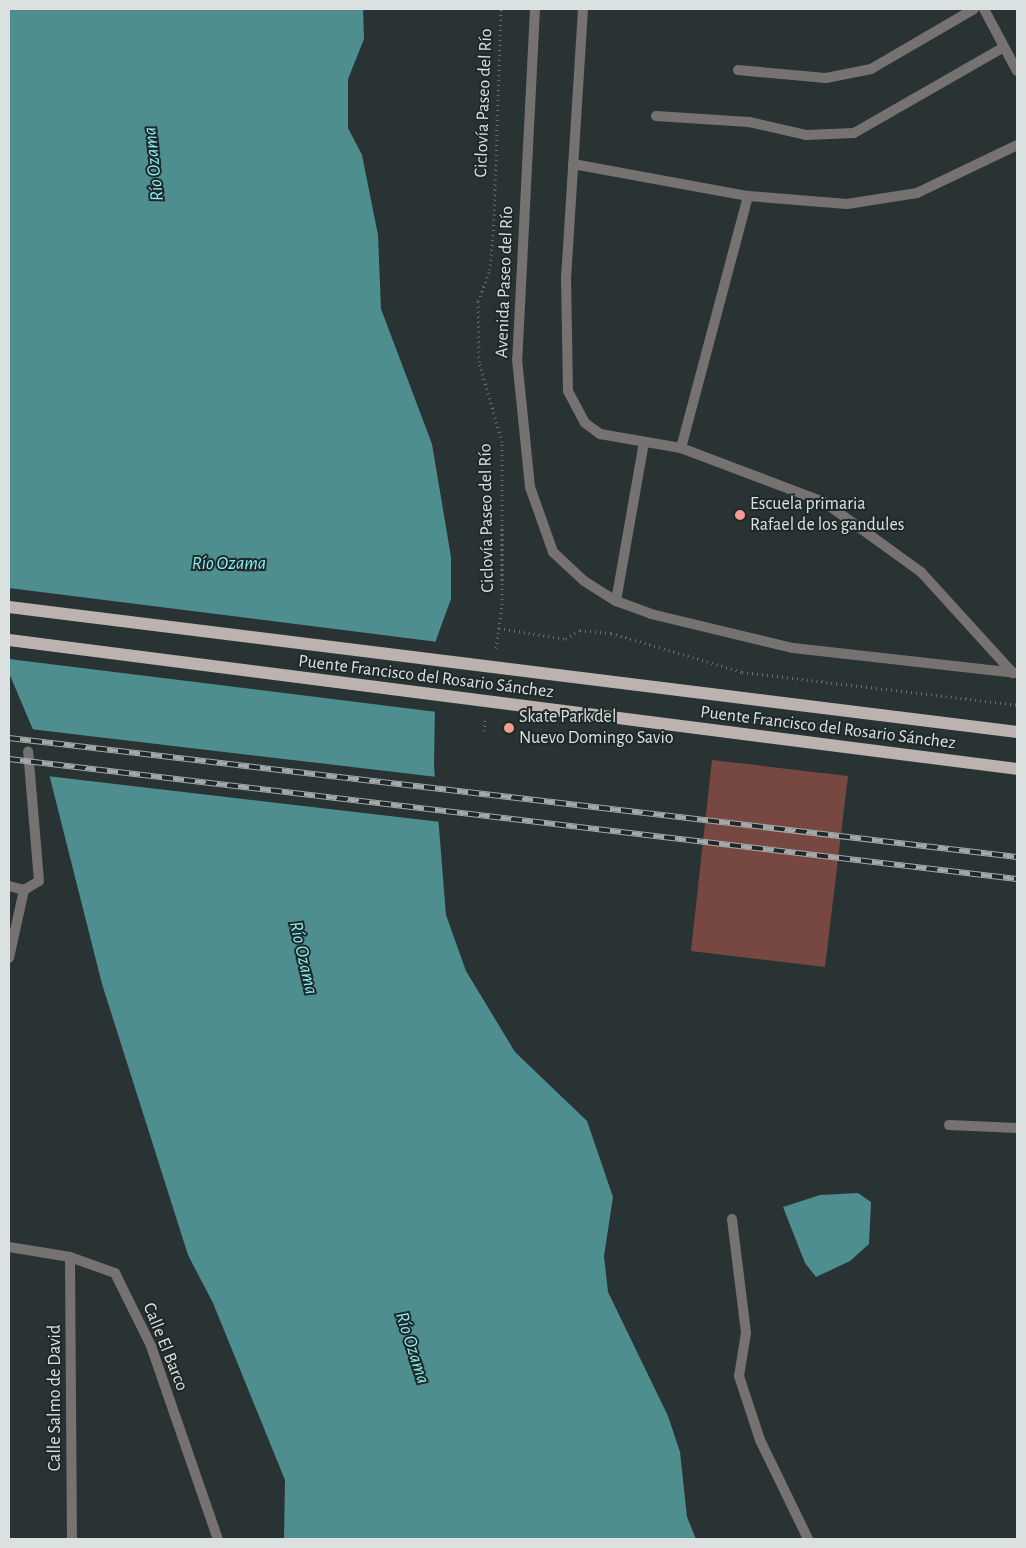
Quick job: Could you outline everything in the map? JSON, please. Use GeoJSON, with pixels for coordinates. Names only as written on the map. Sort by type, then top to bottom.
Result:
{"type":"FeatureCollection","features":[{"type":"Feature","properties":{"kind":"main road","name":"Puente Francisco del Rosario Sánchez"},"geometry":{"type":"LineString","coordinates":[[9,607],[1017,732]]}},
{"type":"Feature","properties":{"kind":"main road","name":"Puente Francisco del Rosario Sánchez"},"geometry":{"type":"LineString","coordinates":[[9,640],[1017,769]]}},
{"type":"Feature","properties":{"kind":"street","name":"Avenida Paseo del Río"},"geometry":{"type":"LineString","coordinates":[[535,9],[517,359],[530,487],[553,552],[584,581],[616,601]]}},
{"type":"Feature","properties":{"kind":"street"},"geometry":{"type":"LineString","coordinates":[[583,9],[566,276],[568,391],[592,430],[644,443],[681,448],[824,502],[922,572],[1015,673]]}},
{"type":"Feature","properties":{"kind":"street"},"geometry":{"type":"LineString","coordinates":[[738,70],[826,78],[870,69],[974,9]]}},
{"type":"Feature","properties":{"kind":"street"},"geometry":{"type":"LineString","coordinates":[[984,9],[1017,71]]}},
{"type":"Feature","properties":{"kind":"street"},"geometry":{"type":"LineString","coordinates":[[656,116],[749,122],[806,135],[854,133],[1004,47]]}},
{"type":"Feature","properties":{"kind":"street"},"geometry":{"type":"LineString","coordinates":[[573,164],[748,196],[824,204],[879,202],[918,193],[1017,145]]}},
{"type":"Feature","properties":{"kind":"street"},"geometry":{"type":"LineString","coordinates":[[681,448],[748,196]]}},
{"type":"Feature","properties":{"kind":"street"},"geometry":{"type":"LineString","coordinates":[[644,443],[616,601],[651,614],[794,648],[1015,673]]}},
{"type":"Feature","properties":{"kind":"street"},"geometry":{"type":"LineString","coordinates":[[9,886],[24,890],[39,881],[28,751]]}},
{"type":"Feature","properties":{"kind":"street"},"geometry":{"type":"LineString","coordinates":[[9,958],[24,890]]}},
{"type":"Feature","properties":{"kind":"street"},"geometry":{"type":"LineString","coordinates":[[949,1124],[1017,1128]]}},
{"type":"Feature","properties":{"kind":"street"},"geometry":{"type":"LineString","coordinates":[[732,1219],[746,1333],[739,1376],[760,1440],[808,1539]]}},
{"type":"Feature","properties":{"kind":"street","name":"Calle El Barco"},"geometry":{"type":"LineString","coordinates":[[9,1247],[70,1257],[115,1273],[151,1346],[218,1539]]}},
{"type":"Feature","properties":{"kind":"street","name":"Calle Salmo de David"},"geometry":{"type":"LineString","coordinates":[[70,1257],[72,1539]]}},
{"type":"Feature","properties":{"kind":"path","name":"Ciclovía Paseo del Río"},"geometry":{"type":"LineString","coordinates":[[495,656],[499,628],[502,442],[479,362],[478,301],[490,270],[494,220],[501,9]]}},
{"type":"Feature","properties":{"kind":"path"},"geometry":{"type":"LineString","coordinates":[[499,628],[566,639],[580,630],[611,633],[742,672],[1017,705]]}},
{"type":"Feature","properties":{"kind":"path"},"geometry":{"type":"LineString","coordinates":[[484,731],[486,712]]}},
{"type":"Feature","properties":{"kind":"shaded area"},"geometry":{"type":"Polygon","coordinates":[[[712,760],[848,776],[825,967],[691,951],[712,760]]]}},
{"type":"Feature","properties":{"kind":"water","name":"Río Ozama"},"geometry":{"type":"Polygon","coordinates":[[[9,9],[363,9],[364,39],[348,79],[348,128],[362,155],[378,235],[381,309],[432,444],[451,557],[451,599],[436,640],[434,766],[446,915],[466,971],[515,1052],[587,1121],[613,1197],[604,1256],[608,1292],[668,1416],[680,1452],[687,1517],[696,1539],[284,1539],[285,1480],[213,1303],[188,1255],[102,984],[45,758],[9,673],[9,9]]]}},
{"type":"Feature","properties":{"kind":"water"},"geometry":{"type":"Polygon","coordinates":[[[858,1193],[871,1202],[869,1244],[850,1261],[816,1277],[805,1263],[783,1207],[820,1195],[858,1193]]]}},
{"type":"Feature","properties":{"kind":"pier"},"geometry":{"type":"Polygon","coordinates":[[[9,588],[438,642],[437,712],[9,659],[9,588]]]}},
{"type":"Feature","properties":{"kind":"pier"},"geometry":{"type":"Polygon","coordinates":[[[30,729],[437,777],[441,822],[47,776],[30,729]]]}},
{"type":"Feature","properties":{"kind":"railway"},"geometry":{"type":"LineString","coordinates":[[9,738],[1017,857]]}},
{"type":"Feature","properties":{"kind":"railway"},"geometry":{"type":"LineString","coordinates":[[9,759],[1017,879]]}},
{"type":"Feature","properties":{"kind":"place","name":"Escuela primaria Rafael de los gandules"},"geometry":{"type":"Point","coordinates":[740,515]}},
{"type":"Feature","properties":{"kind":"place","name":"Skate Park del Nuevo Domingo Savio"},"geometry":{"type":"Point","coordinates":[509,728]}}]}
